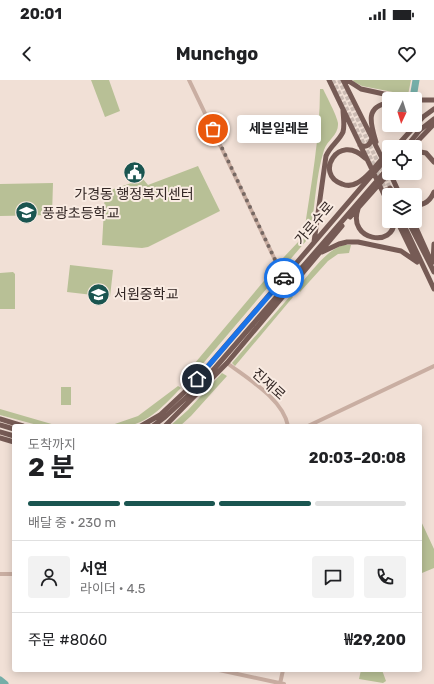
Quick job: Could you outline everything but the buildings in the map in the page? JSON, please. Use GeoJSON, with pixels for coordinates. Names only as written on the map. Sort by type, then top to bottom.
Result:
{"type":"FeatureCollection","features":[{"type":"Feature","properties":{"kind":"main road"},"geometry":{"type":"LineString","coordinates":[[329,80],[382,191]]}},
{"type":"Feature","properties":{"kind":"main road"},"geometry":{"type":"LineString","coordinates":[[343,80],[382,158]]}},
{"type":"Feature","properties":{"kind":"main road"},"geometry":{"type":"LineString","coordinates":[[347,80],[360,90],[382,94]]}},
{"type":"Feature","properties":{"kind":"main road"},"geometry":{"type":"LineString","coordinates":[[422,100],[434,100]]}},
{"type":"Feature","properties":{"kind":"main road"},"geometry":{"type":"LineString","coordinates":[[382,105],[378,106],[372,114],[372,127],[382,158]]}},
{"type":"Feature","properties":{"kind":"main road"},"geometry":{"type":"LineString","coordinates":[[422,115],[434,106]]}},
{"type":"Feature","properties":{"kind":"main road"},"geometry":{"type":"LineString","coordinates":[[313,243],[326,156],[344,127],[343,109]]}},
{"type":"Feature","properties":{"kind":"main road"},"geometry":{"type":"LineString","coordinates":[[402,140],[423,117],[434,109]]}},
{"type":"Feature","properties":{"kind":"main road"},"geometry":{"type":"LineString","coordinates":[[412,140],[420,130],[434,119]]}},
{"type":"Feature","properties":{"kind":"main road"},"geometry":{"type":"LineString","coordinates":[[419,140],[434,124]]}},
{"type":"Feature","properties":{"kind":"main road"},"geometry":{"type":"LineString","coordinates":[[399,140],[406,132]]}},
{"type":"Feature","properties":{"kind":"main road"},"geometry":{"type":"LineString","coordinates":[[360,145],[367,146],[370,144],[372,138]]}},
{"type":"Feature","properties":{"kind":"main road"},"geometry":{"type":"LineString","coordinates":[[367,160],[357,152],[347,150],[336,154],[330,164],[331,176],[340,184],[352,185],[372,171]]}},
{"type":"Feature","properties":{"kind":"main road"},"geometry":{"type":"LineString","coordinates":[[422,152],[426,153],[434,162]]}},
{"type":"Feature","properties":{"kind":"main road","name":"가로수로"},"geometry":{"type":"LineString","coordinates":[[144,424],[160,415],[191,386],[359,189],[382,158]]}},
{"type":"Feature","properties":{"kind":"main road"},"geometry":{"type":"LineString","coordinates":[[364,178],[359,189],[364,190],[366,192],[365,195]]}},
{"type":"Feature","properties":{"kind":"main road","name":"가로수로"},"geometry":{"type":"LineString","coordinates":[[156,424],[202,383],[365,195],[382,179]]}},
{"type":"Feature","properties":{"kind":"main road","name":"가로수로"},"geometry":{"type":"LineString","coordinates":[[212,378],[228,363],[359,208],[378,183]]}},
{"type":"Feature","properties":{"kind":"main road"},"geometry":{"type":"LineString","coordinates":[[422,204],[426,203],[434,192]]}},
{"type":"Feature","properties":{"kind":"main road"},"geometry":{"type":"LineString","coordinates":[[359,208],[357,216],[358,226],[362,232],[370,237],[379,238],[388,234],[393,228]]}},
{"type":"Feature","properties":{"kind":"main road"},"geometry":{"type":"LineString","coordinates":[[401,228],[418,262],[428,275]]}},
{"type":"Feature","properties":{"kind":"main road"},"geometry":{"type":"LineString","coordinates":[[405,228],[434,289]]}},
{"type":"Feature","properties":{"kind":"main road"},"geometry":{"type":"LineString","coordinates":[[412,228],[434,270]]}},
{"type":"Feature","properties":{"kind":"main road"},"geometry":{"type":"LineString","coordinates":[[416,228],[429,254],[434,270]]}},
{"type":"Feature","properties":{"kind":"main road"},"geometry":{"type":"LineString","coordinates":[[320,254],[338,244],[358,242],[401,251],[418,262]]}},
{"type":"Feature","properties":{"kind":"main road"},"geometry":{"type":"LineString","coordinates":[[434,244],[434,270]]}},
{"type":"Feature","properties":{"kind":"main road"},"geometry":{"type":"LineString","coordinates":[[202,383],[212,378]]}},
{"type":"Feature","properties":{"kind":"main road"},"geometry":{"type":"LineString","coordinates":[[167,424],[212,378]]}},
{"type":"Feature","properties":{"kind":"main road"},"geometry":{"type":"LineString","coordinates":[[180,412],[195,390]]}},
{"type":"Feature","properties":{"kind":"main road"},"geometry":{"type":"LineString","coordinates":[[0,419],[16,424]]}},
{"type":"Feature","properties":{"kind":"main road"},"geometry":{"type":"LineString","coordinates":[[0,425],[12,428]]}},
{"type":"Feature","properties":{"kind":"main road"},"geometry":{"type":"LineString","coordinates":[[0,432],[12,435]]}},
{"type":"Feature","properties":{"kind":"main road"},"geometry":{"type":"LineString","coordinates":[[0,438],[12,441]]}},
{"type":"Feature","properties":{"kind":"street"},"geometry":{"type":"LineString","coordinates":[[189,80],[277,264],[288,273]]}},
{"type":"Feature","properties":{"kind":"street","name":"진재로"},"geometry":{"type":"LineString","coordinates":[[228,363],[275,401],[284,413],[287,424]]}},
{"type":"Feature","properties":{"kind":"street"},"geometry":{"type":"LineString","coordinates":[[312,424],[434,366]]}},
{"type":"Feature","properties":{"kind":"street"},"geometry":{"type":"LineString","coordinates":[[0,574],[12,574]]}},
{"type":"Feature","properties":{"kind":"street"},"geometry":{"type":"LineString","coordinates":[[228,672],[281,684],[283,672]]}},
{"type":"Feature","properties":{"kind":"green space"},"geometry":{"type":"Polygon","coordinates":[[[91,80],[109,80],[120,111],[105,117],[91,80]]]}},
{"type":"Feature","properties":{"kind":"green space"},"geometry":{"type":"Polygon","coordinates":[[[353,80],[411,80],[409,92],[393,92],[362,86],[353,80]]]}},
{"type":"Feature","properties":{"kind":"green space"},"geometry":{"type":"Polygon","coordinates":[[[320,89],[323,89],[332,106],[338,127],[337,131],[326,146],[321,160],[311,231],[306,241],[288,262],[283,258],[300,240],[304,233],[317,143],[320,89]]]}},
{"type":"Feature","properties":{"kind":"green space"},"geometry":{"type":"Polygon","coordinates":[[[198,166],[220,211],[148,247],[142,248],[102,245],[105,192],[143,179],[148,185],[198,166]]]}},
{"type":"Feature","properties":{"kind":"green space"},"geometry":{"type":"Polygon","coordinates":[[[53,183],[52,215],[0,216],[0,184],[53,183]]]}},
{"type":"Feature","properties":{"kind":"green space"},"geometry":{"type":"Polygon","coordinates":[[[343,245],[351,245],[349,253],[338,254],[328,261],[300,292],[297,288],[318,264],[336,248],[343,245]]]}},
{"type":"Feature","properties":{"kind":"green space"},"geometry":{"type":"Polygon","coordinates":[[[70,265],[113,270],[110,297],[67,292],[70,265]]]}},
{"type":"Feature","properties":{"kind":"green space"},"geometry":{"type":"Polygon","coordinates":[[[274,269],[280,273],[189,380],[184,376],[274,269]]]}},
{"type":"Feature","properties":{"kind":"green space"},"geometry":{"type":"Polygon","coordinates":[[[13,272],[15,274],[15,309],[0,309],[0,273],[13,272]]]}},
{"type":"Feature","properties":{"kind":"green space"},"geometry":{"type":"Polygon","coordinates":[[[291,295],[293,297],[235,366],[232,363],[291,295]]]}},
{"type":"Feature","properties":{"kind":"green space"},"geometry":{"type":"Polygon","coordinates":[[[222,373],[227,376],[182,424],[172,424],[188,410],[222,373]]]}},
{"type":"Feature","properties":{"kind":"green space"},"geometry":{"type":"Polygon","coordinates":[[[178,386],[181,388],[157,411],[136,424],[115,424],[138,416],[178,386]]]}},
{"type":"Feature","properties":{"kind":"green space"},"geometry":{"type":"Polygon","coordinates":[[[61,387],[71,387],[71,405],[61,405],[61,387]]]}},
{"type":"Feature","properties":{"kind":"green space"},"geometry":{"type":"Polygon","coordinates":[[[0,409],[52,424],[34,424],[0,415],[0,409]]]}},
{"type":"Feature","properties":{"kind":"green space"},"geometry":{"type":"Polygon","coordinates":[[[422,523],[434,549],[434,568],[422,573],[422,523]]]}},
{"type":"Feature","properties":{"kind":"green space"},"geometry":{"type":"Polygon","coordinates":[[[361,672],[383,672],[386,681],[383,683],[359,679],[361,672]]]}},
{"type":"Feature","properties":{"kind":"waterway"},"geometry":{"type":"LineString","coordinates":[[414,92],[416,80]]}},
{"type":"Feature","properties":{"kind":"waterway"},"geometry":{"type":"LineString","coordinates":[[0,680],[5,684]]}},
{"type":"Feature","properties":{"kind":"tunnel"},"geometry":{"type":"LineString","coordinates":[[333,80],[385,188]]}},
{"type":"Feature","properties":{"kind":"tunnel"},"geometry":{"type":"LineString","coordinates":[[339,80],[390,188]]}},
{"type":"Feature","properties":{"kind":"way so far"},"geometry":{"type":"LineString","coordinates":[[213,129],[277,264],[288,273],[284,278]]}},
{"type":"Feature","properties":{"kind":"place","name":"세븐일레븐"},"geometry":{"type":"Point","coordinates":[213,129]}},
{"type":"Feature","properties":{"kind":"place","name":"가경동 행정복지센터"},"geometry":{"type":"Point","coordinates":[134,172]}},
{"type":"Feature","properties":{"kind":"place","name":"풍광초등학교"},"geometry":{"type":"Point","coordinates":[27,213]}},
{"type":"Feature","properties":{"kind":"place","name":"서원중학교"},"geometry":{"type":"Point","coordinates":[99,294]}},
{"type":"Feature","properties":{"kind":"route"},"geometry":{"type":"LineString","coordinates":[[197,379],[284,278]]}}]}
